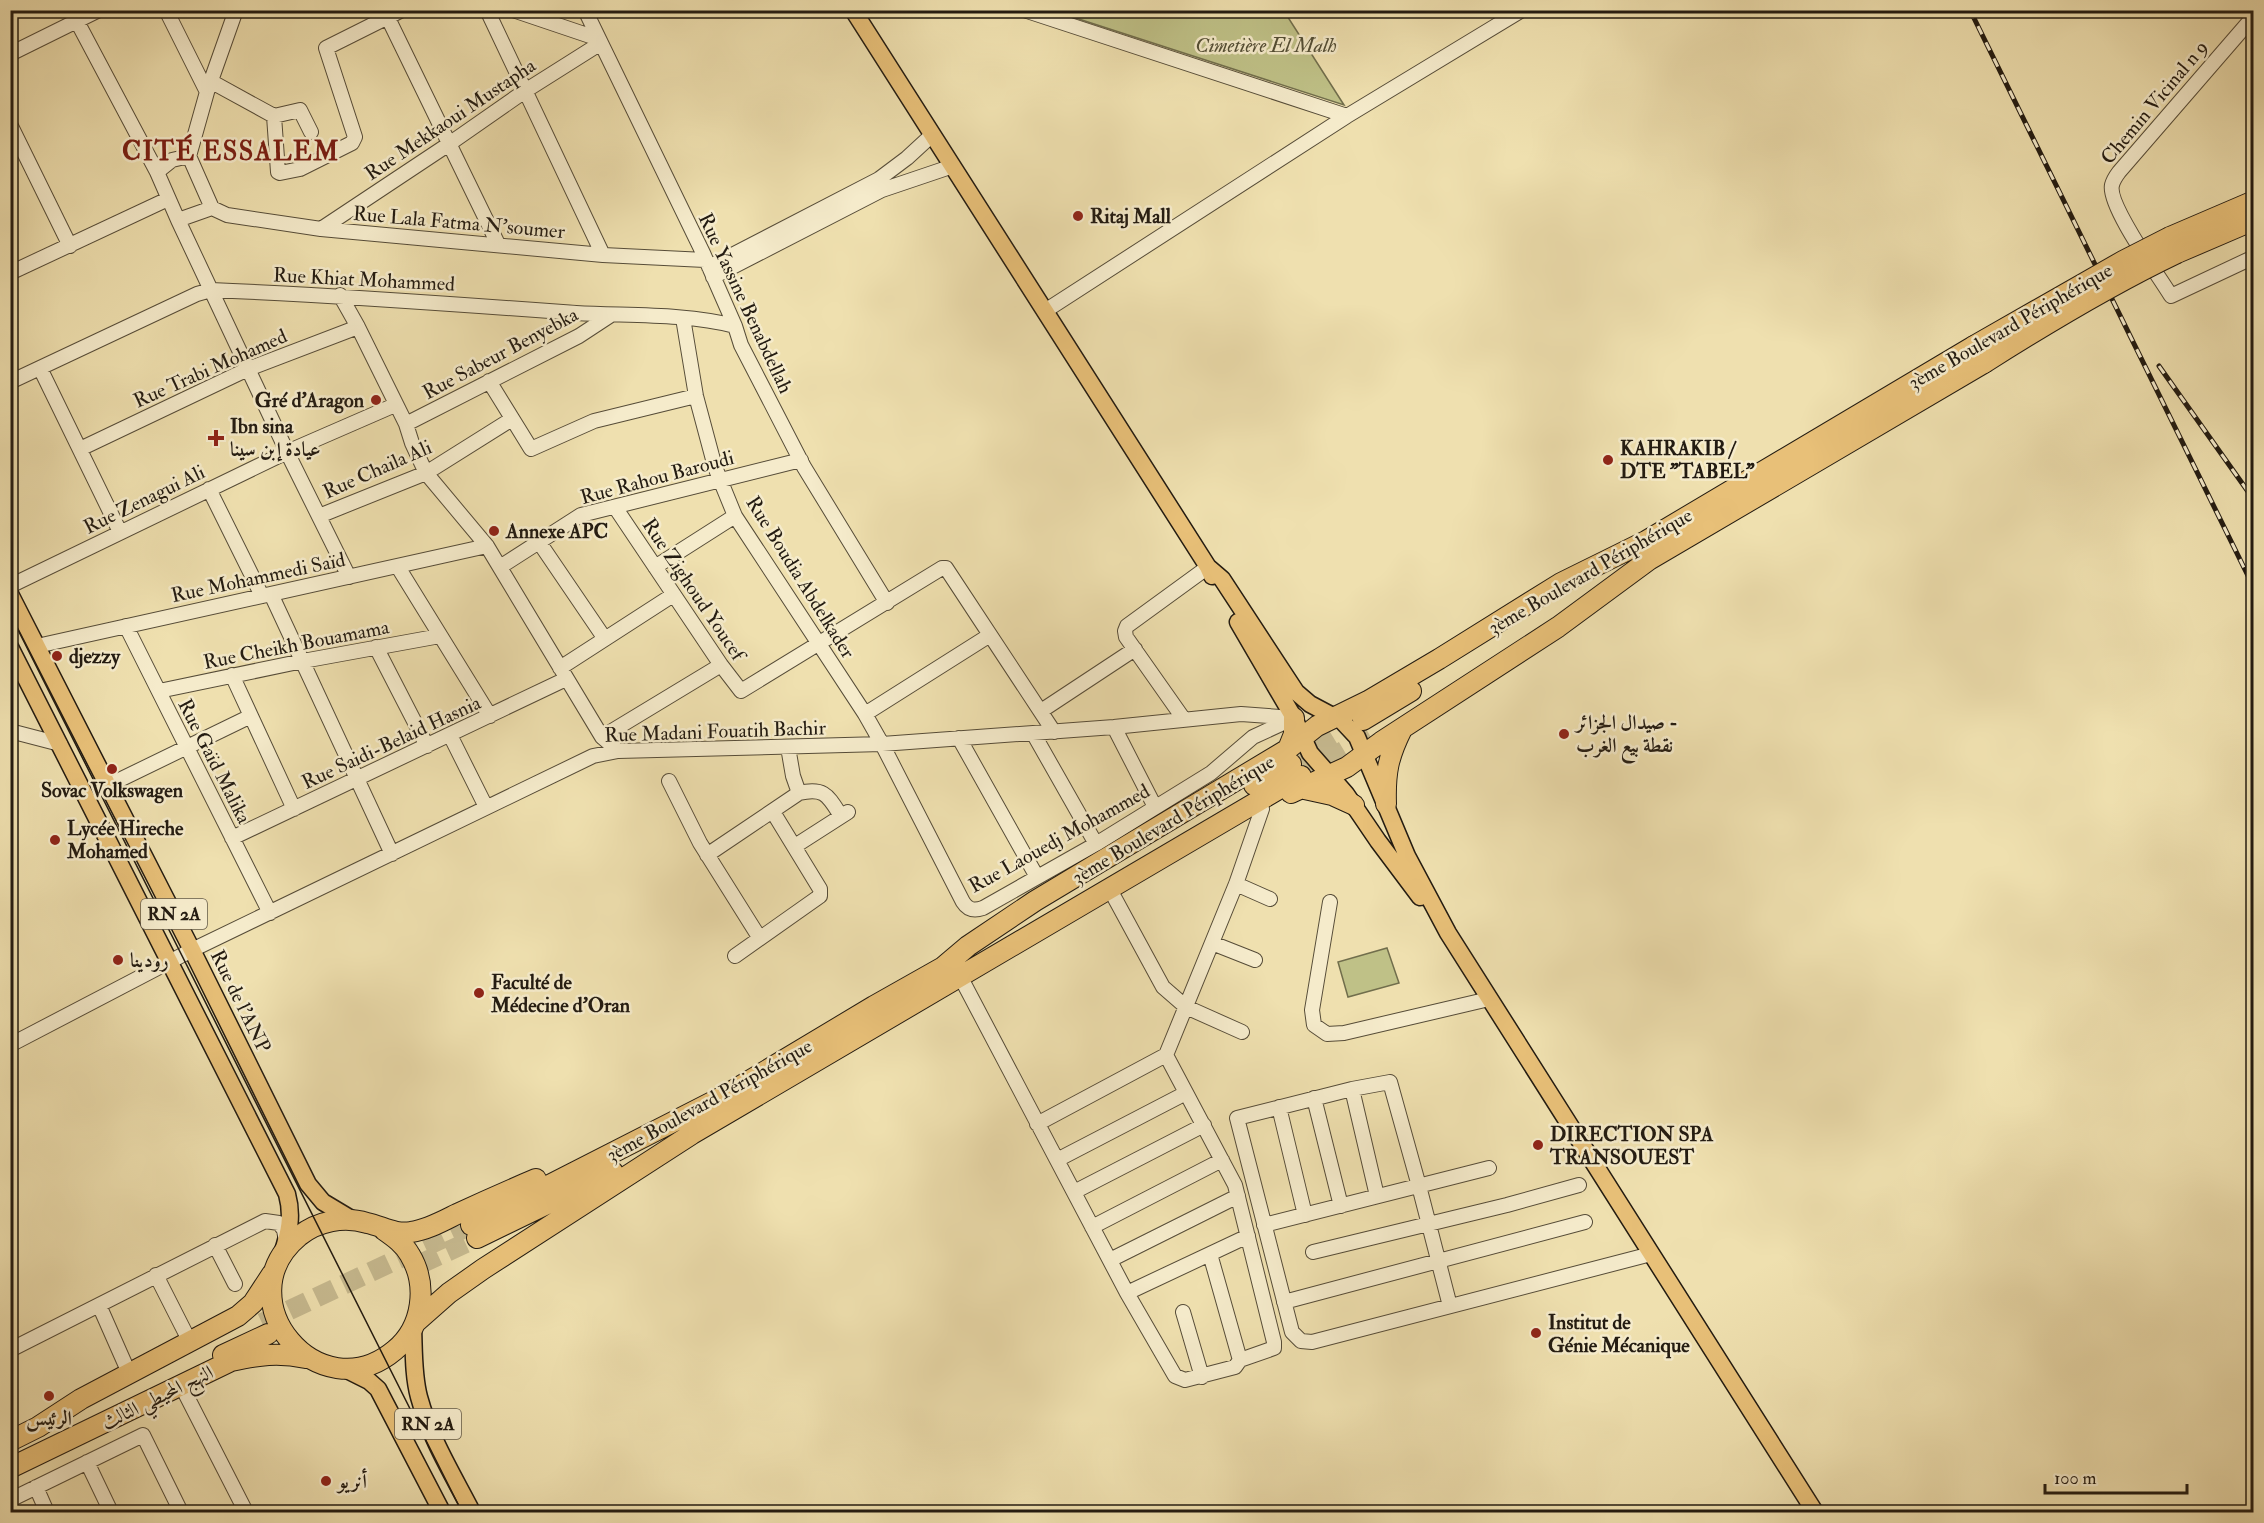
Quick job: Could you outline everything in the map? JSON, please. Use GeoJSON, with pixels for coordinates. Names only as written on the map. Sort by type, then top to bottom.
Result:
{"type":"FeatureCollection","features":[{"type":"Feature","properties":{"kind":"highway","name":"3ème Boulevard Périphérique"},"geometry":{"type":"LineString","coordinates":[[2174,245],[2253,201]]}},
{"type":"Feature","properties":{"kind":"highway","name":"3ème Boulevard Périphérique"},"geometry":{"type":"LineString","coordinates":[[692,1134],[474,1232],[724,1096],[942,968],[976,940],[1035,901],[1297,763],[1317,726],[1368,701],[1429,665],[1555,577],[1650,549],[1974,346],[2083,283],[2174,245],[2253,220]]}},
{"type":"Feature","properties":{"kind":"highway"},"geometry":{"type":"LineString","coordinates":[[1368,727],[1555,602],[1984,363],[2174,245]]}},
{"type":"Feature","properties":{"kind":"highway"},"geometry":{"type":"LineString","coordinates":[[1297,763],[1329,774],[1347,767],[1404,727],[1558,627],[1650,549]]}},
{"type":"Feature","properties":{"kind":"highway"},"geometry":{"type":"LineString","coordinates":[[1294,718],[1297,763],[1332,795],[1354,805]]}},
{"type":"Feature","properties":{"kind":"highway"},"geometry":{"type":"LineString","coordinates":[[1386,804],[1385,779],[1388,760],[1404,727]]}},
{"type":"Feature","properties":{"kind":"highway"},"geometry":{"type":"LineString","coordinates":[[1007,950],[1113,895],[1262,808],[1297,763]]}},
{"type":"Feature","properties":{"kind":"highway"},"geometry":{"type":"LineString","coordinates":[[281,1256],[272,1283],[272,1300],[275,1316],[292,1345],[311,1359],[326,1365],[342,1368],[371,1364],[396,1350],[414,1325],[449,1293],[483,1269],[692,1134],[1007,950],[1297,763]]}},
{"type":"Feature","properties":{"kind":"highway"},"geometry":{"type":"LineString","coordinates":[[384,1230],[410,1233],[429,1227],[671,1117],[724,1096]]}},
{"type":"Feature","properties":{"kind":"highway"},"geometry":{"type":"LineString","coordinates":[[10,1441],[38,1427],[81,1399],[238,1316],[253,1303],[289,1246],[311,1228],[339,1220],[353,1220],[369,1223],[399,1241],[410,1254],[417,1271],[420,1297],[414,1325]]}},
{"type":"Feature","properties":{"kind":"highway","name":"النهج المحيطي الثالث"},"geometry":{"type":"LineString","coordinates":[[10,1458],[265,1329],[38,1427]]}},
{"type":"Feature","properties":{"kind":"highway","name":"النهج المحيطي الثالث"},"geometry":{"type":"LineString","coordinates":[[10,1468],[231,1361],[264,1354],[286,1354],[311,1359]]}},
{"type":"Feature","properties":{"kind":"main road"},"geometry":{"type":"LineString","coordinates":[[853,10],[1208,567],[1215,583],[1294,718]]}},
{"type":"Feature","properties":{"kind":"main road"},"geometry":{"type":"LineString","coordinates":[[1208,567],[1222,579],[1296,692],[1310,704],[1335,717],[1353,731],[1365,753],[1407,856],[1448,933],[1815,1512]]}},
{"type":"Feature","properties":{"kind":"main road","name":"Rue de l'ANP"},"geometry":{"type":"LineString","coordinates":[[10,594],[109,785],[181,956],[287,1194],[291,1208],[290,1228],[281,1256]]}},
{"type":"Feature","properties":{"kind":"main road","name":"Rue de l'ANP"},"geometry":{"type":"LineString","coordinates":[[10,647],[60,744],[308,1184],[323,1202],[353,1220]]}},
{"type":"Feature","properties":{"kind":"main road"},"geometry":{"type":"LineString","coordinates":[[1297,763],[1316,760],[1329,774],[1448,933]]}},
{"type":"Feature","properties":{"kind":"main road","name":"RN 2A"},"geometry":{"type":"LineString","coordinates":[[414,1325],[415,1370],[419,1396],[429,1428],[472,1512]]}},
{"type":"Feature","properties":{"kind":"main road","name":"RN 2A"},"geometry":{"type":"LineString","coordinates":[[342,1368],[369,1381],[378,1389],[442,1512]]}},
{"type":"Feature","properties":{"kind":"street"},"geometry":{"type":"LineString","coordinates":[[10,54],[74,16],[99,10]]}},
{"type":"Feature","properties":{"kind":"street"},"geometry":{"type":"LineString","coordinates":[[166,10],[210,87],[274,116],[300,110],[311,132]]}},
{"type":"Feature","properties":{"kind":"street"},"geometry":{"type":"LineString","coordinates":[[178,220],[212,208],[189,156],[236,10]]}},
{"type":"Feature","properties":{"kind":"street"},"geometry":{"type":"LineString","coordinates":[[274,116],[276,169],[280,173],[300,169],[352,143],[355,137],[326,48],[402,10]]}},
{"type":"Feature","properties":{"kind":"street"},"geometry":{"type":"LineString","coordinates":[[487,10],[603,255]]}},
{"type":"Feature","properties":{"kind":"street"},"geometry":{"type":"LineString","coordinates":[[513,10],[600,41]]}},
{"type":"Feature","properties":{"kind":"street","name":"Rue Yassine Benabdellah"},"geometry":{"type":"LineString","coordinates":[[585,10],[709,268],[741,345],[801,460],[887,603]]}},
{"type":"Feature","properties":{"kind":"street"},"geometry":{"type":"LineString","coordinates":[[1024,10],[1347,116]]}},
{"type":"Feature","properties":{"kind":"street"},"geometry":{"type":"LineString","coordinates":[[1045,311],[1347,116],[1522,10]]}},
{"type":"Feature","properties":{"kind":"street"},"geometry":{"type":"LineString","coordinates":[[74,16],[157,172],[287,452],[350,577]]}},
{"type":"Feature","properties":{"kind":"street","name":"Chemin Vicinal n 9"},"geometry":{"type":"LineString","coordinates":[[2253,16],[2119,172],[2112,184],[2112,192],[2119,213],[2171,296],[2253,257]]}},
{"type":"Feature","properties":{"kind":"street"},"geometry":{"type":"LineString","coordinates":[[388,18],[498,244]]}},
{"type":"Feature","properties":{"kind":"street","name":"Rue Mekkaoui Mustapha"},"geometry":{"type":"LineString","coordinates":[[321,229],[600,41]]}},
{"type":"Feature","properties":{"kind":"street"},"geometry":{"type":"LineString","coordinates":[[10,124],[70,246]]}},
{"type":"Feature","properties":{"kind":"street"},"geometry":{"type":"LineString","coordinates":[[709,268],[879,179],[932,135]]}},
{"type":"Feature","properties":{"kind":"street"},"geometry":{"type":"LineString","coordinates":[[157,172],[172,160],[189,156]]}},
{"type":"Feature","properties":{"kind":"street"},"geometry":{"type":"LineString","coordinates":[[709,268],[882,190],[953,166]]}},
{"type":"Feature","properties":{"kind":"street"},"geometry":{"type":"LineString","coordinates":[[10,273],[168,199]]}},
{"type":"Feature","properties":{"kind":"street","name":"Rue Lala Fatma N'soumer"},"geometry":{"type":"LineString","coordinates":[[212,208],[227,215],[321,229],[498,244],[709,268]]}},
{"type":"Feature","properties":{"kind":"street","name":"Rue Khiat Mohammed"},"geometry":{"type":"LineString","coordinates":[[10,381],[196,294],[211,290],[340,295],[611,315],[683,318],[735,326]]}},
{"type":"Feature","properties":{"kind":"street"},"geometry":{"type":"LineString","coordinates":[[340,295],[406,424],[426,472],[488,546],[602,738],[618,751]]}},
{"type":"Feature","properties":{"kind":"street","name":"Rue Sabeur Benyebka"},"geometry":{"type":"LineString","coordinates":[[406,424],[579,336],[611,315]]}},
{"type":"Feature","properties":{"kind":"street","name":"Rue Boudia Abdelkader"},"geometry":{"type":"LineString","coordinates":[[683,318],[696,396],[721,480],[735,516],[865,714],[882,744]]}},
{"type":"Feature","properties":{"kind":"street","name":"Rue Trabi Mohamed"},"geometry":{"type":"LineString","coordinates":[[80,449],[248,369],[358,327]]}},
{"type":"Feature","properties":{"kind":"street"},"geometry":{"type":"LineString","coordinates":[[40,368],[120,532]]}},
{"type":"Feature","properties":{"kind":"street"},"geometry":{"type":"LineString","coordinates":[[489,381],[529,448],[534,449],[594,421],[696,396]]}},
{"type":"Feature","properties":{"kind":"street","name":"Rue Zenagui Ali"},"geometry":{"type":"LineString","coordinates":[[10,586],[287,452],[395,405]]}},
{"type":"Feature","properties":{"kind":"street","name":"Rue Chaila Ali"},"geometry":{"type":"LineString","coordinates":[[319,516],[426,472],[512,419]]}},
{"type":"Feature","properties":{"kind":"street","name":"Rue Rahou Baroudi"},"geometry":{"type":"LineString","coordinates":[[500,567],[581,515],[801,460]]}},
{"type":"Feature","properties":{"kind":"street"},"geometry":{"type":"LineString","coordinates":[[209,489],[303,661],[359,778],[392,854]]}},
{"type":"Feature","properties":{"kind":"street","name":"Rue Zighoud Youcef"},"geometry":{"type":"LineString","coordinates":[[615,507],[721,665],[741,691],[819,644]]}},
{"type":"Feature","properties":{"kind":"street"},"geometry":{"type":"LineString","coordinates":[[655,567],[735,516]]}},
{"type":"Feature","properties":{"kind":"street"},"geometry":{"type":"LineString","coordinates":[[539,542],[605,639]]}},
{"type":"Feature","properties":{"kind":"street","name":"Rue Mohammedi Saïd"},"geometry":{"type":"LineString","coordinates":[[37,646],[488,546]]}},
{"type":"Feature","properties":{"kind":"street"},"geometry":{"type":"LineString","coordinates":[[398,567],[490,716]]}},
{"type":"Feature","properties":{"kind":"street"},"geometry":{"type":"LineString","coordinates":[[1183,718],[1126,637],[1127,626],[1208,567]]}},
{"type":"Feature","properties":{"kind":"street"},"geometry":{"type":"LineString","coordinates":[[819,644],[942,568],[946,568],[1054,732]]}},
{"type":"Feature","properties":{"kind":"street","name":"Rue Saidi-Belaid Hasnia"},"geometry":{"type":"LineString","coordinates":[[232,838],[490,716],[563,674],[605,639],[674,595]]}},
{"type":"Feature","properties":{"kind":"street","name":"Rue Gaïd Malika"},"geometry":{"type":"LineString","coordinates":[[126,626],[270,913]]}},
{"type":"Feature","properties":{"kind":"street"},"geometry":{"type":"LineString","coordinates":[[865,714],[990,635]]}},
{"type":"Feature","properties":{"kind":"street","name":"Rue Cheikh Bouamama"},"geometry":{"type":"LineString","coordinates":[[159,691],[440,636]]}},
{"type":"Feature","properties":{"kind":"street"},"geometry":{"type":"LineString","coordinates":[[376,647],[427,746]]}},
{"type":"Feature","properties":{"kind":"street"},"geometry":{"type":"LineString","coordinates":[[1041,711],[1135,650]]}},
{"type":"Feature","properties":{"kind":"street"},"geometry":{"type":"LineString","coordinates":[[602,738],[721,665]]}},
{"type":"Feature","properties":{"kind":"street"},"geometry":{"type":"LineString","coordinates":[[232,675],[294,809]]}},
{"type":"Feature","properties":{"kind":"street"},"geometry":{"type":"LineString","coordinates":[[1242,714],[1250,740]]}},
{"type":"Feature","properties":{"kind":"street","name":"Rue Madani Fouatih Bachir"},"geometry":{"type":"LineString","coordinates":[[10,1045],[181,956],[593,756],[618,751],[882,744],[1114,727],[1183,718],[1242,714],[1294,718]]}},
{"type":"Feature","properties":{"kind":"street"},"geometry":{"type":"LineString","coordinates":[[109,785],[251,716]]}},
{"type":"Feature","properties":{"kind":"street","name":"Rue Laouedj Mohammed"},"geometry":{"type":"LineString","coordinates":[[882,744],[965,906],[979,909],[1096,844],[1216,769],[1250,740],[1294,718]]}},
{"type":"Feature","properties":{"kind":"street"},"geometry":{"type":"LineString","coordinates":[[1114,727],[1155,807]]}},
{"type":"Feature","properties":{"kind":"street"},"geometry":{"type":"LineString","coordinates":[[10,731],[60,744]]}},
{"type":"Feature","properties":{"kind":"street"},"geometry":{"type":"LineString","coordinates":[[1033,733],[1096,844]]}},
{"type":"Feature","properties":{"kind":"street"},"geometry":{"type":"LineString","coordinates":[[450,735],[486,807]]}},
{"type":"Feature","properties":{"kind":"street"},"geometry":{"type":"LineString","coordinates":[[959,738],[1037,877]]}},
{"type":"Feature","properties":{"kind":"street"},"geometry":{"type":"LineString","coordinates":[[788,747],[793,776],[799,793]]}},
{"type":"Feature","properties":{"kind":"street"},"geometry":{"type":"LineString","coordinates":[[669,781],[707,855],[759,937]]}},
{"type":"Feature","properties":{"kind":"street"},"geometry":{"type":"LineString","coordinates":[[707,855],[799,793],[812,790],[828,796],[844,814],[795,846]]}},
{"type":"Feature","properties":{"kind":"street"},"geometry":{"type":"LineString","coordinates":[[1037,1124],[1166,1055],[1236,884],[1262,808]]}},
{"type":"Feature","properties":{"kind":"street"},"geometry":{"type":"LineString","coordinates":[[735,956],[820,896],[820,888],[773,812]]}},
{"type":"Feature","properties":{"kind":"street"},"geometry":{"type":"LineString","coordinates":[[1236,884],[1270,899]]}},
{"type":"Feature","properties":{"kind":"street"},"geometry":{"type":"LineString","coordinates":[[1113,895],[1163,987],[1186,1007],[1242,1032]]}},
{"type":"Feature","properties":{"kind":"street"},"geometry":{"type":"LineString","coordinates":[[1330,902],[1312,1010],[1314,1025],[1327,1034],[1344,1033],[1489,999]]}},
{"type":"Feature","properties":{"kind":"street"},"geometry":{"type":"LineString","coordinates":[[1212,943],[1255,960]]}},
{"type":"Feature","properties":{"kind":"street"},"geometry":{"type":"LineString","coordinates":[[961,978],[1127,1293],[1175,1376],[1185,1380],[1235,1367],[1240,1360],[1274,1348],[1235,1185],[1166,1055]]}},
{"type":"Feature","properties":{"kind":"street"},"geometry":{"type":"LineString","coordinates":[[1450,1306],[1392,1085],[1387,1081],[1238,1118],[1292,1332],[1300,1341],[1312,1342],[1652,1254]]}},
{"type":"Feature","properties":{"kind":"street"},"geometry":{"type":"LineString","coordinates":[[1352,1089],[1377,1196]]}},
{"type":"Feature","properties":{"kind":"street"},"geometry":{"type":"LineString","coordinates":[[1057,1160],[1186,1093]]}},
{"type":"Feature","properties":{"kind":"street"},"geometry":{"type":"LineString","coordinates":[[1314,1098],[1341,1206]]}},
{"type":"Feature","properties":{"kind":"street"},"geometry":{"type":"LineString","coordinates":[[1279,1107],[1305,1215]]}},
{"type":"Feature","properties":{"kind":"street"},"geometry":{"type":"LineString","coordinates":[[1074,1192],[1204,1125]]}},
{"type":"Feature","properties":{"kind":"street"},"geometry":{"type":"LineString","coordinates":[[1092,1227],[1222,1160]]}},
{"type":"Feature","properties":{"kind":"street"},"geometry":{"type":"LineString","coordinates":[[1264,1225],[1489,1168]]}},
{"type":"Feature","properties":{"kind":"street"},"geometry":{"type":"LineString","coordinates":[[1313,1252],[1507,1205],[1579,1185]]}},
{"type":"Feature","properties":{"kind":"street"},"geometry":{"type":"LineString","coordinates":[[1110,1260],[1238,1196]]}},
{"type":"Feature","properties":{"kind":"street"},"geometry":{"type":"LineString","coordinates":[[10,1350],[265,1221],[279,1223],[284,1230],[281,1256]]}},
{"type":"Feature","properties":{"kind":"street"},"geometry":{"type":"LineString","coordinates":[[1284,1302],[1585,1222]]}},
{"type":"Feature","properties":{"kind":"street"},"geometry":{"type":"LineString","coordinates":[[1127,1293],[1248,1236]]}},
{"type":"Feature","properties":{"kind":"street"},"geometry":{"type":"LineString","coordinates":[[215,1245],[235,1284]]}},
{"type":"Feature","properties":{"kind":"street"},"geometry":{"type":"LineString","coordinates":[[1210,1254],[1240,1360]]}},
{"type":"Feature","properties":{"kind":"street"},"geometry":{"type":"LineString","coordinates":[[156,1275],[190,1342]]}},
{"type":"Feature","properties":{"kind":"street"},"geometry":{"type":"LineString","coordinates":[[99,1305],[129,1373]]}},
{"type":"Feature","properties":{"kind":"street"},"geometry":{"type":"LineString","coordinates":[[1183,1312],[1202,1377]]}},
{"type":"Feature","properties":{"kind":"street"},"geometry":{"type":"LineString","coordinates":[[181,1385],[246,1512]]}},
{"type":"Feature","properties":{"kind":"street"},"geometry":{"type":"LineString","coordinates":[[10,1500],[142,1435],[181,1512]]}},
{"type":"Feature","properties":{"kind":"street"},"geometry":{"type":"LineString","coordinates":[[87,1462],[111,1512]]}},
{"type":"Feature","properties":{"kind":"street"},"geometry":{"type":"LineString","coordinates":[[36,1488],[47,1512]]}},
{"type":"Feature","properties":{"kind":"green space","name":"Cimetière El Malh"},"geometry":{"type":"Polygon","coordinates":[[[1054,11],[1284,11],[1344,105],[1054,11]]]}},
{"type":"Feature","properties":{"kind":"green space"},"geometry":{"type":"Polygon","coordinates":[[[1387,948],[1399,983],[1348,997],[1338,962],[1387,948]]]}},
{"type":"Feature","properties":{"kind":"tunnel"},"geometry":{"type":"LineString","coordinates":[[1291,764],[1363,720]]}},
{"type":"Feature","properties":{"kind":"tunnel"},"geometry":{"type":"LineString","coordinates":[[1301,776],[1372,734]]}},
{"type":"Feature","properties":{"kind":"tunnel"},"geometry":{"type":"LineString","coordinates":[[262,1323],[471,1225]]}},
{"type":"Feature","properties":{"kind":"tunnel"},"geometry":{"type":"LineString","coordinates":[[420,1264],[477,1238]]}},
{"type":"Feature","properties":{"kind":"tram line"},"geometry":{"type":"LineString","coordinates":[[10,614],[462,1512]]}},
{"type":"Feature","properties":{"kind":"railway"},"geometry":{"type":"LineString","coordinates":[[1970,10],[2254,588]]}},
{"type":"Feature","properties":{"kind":"railway"},"geometry":{"type":"LineString","coordinates":[[2159,366],[2254,500]]}},
{"type":"Feature","properties":{"kind":"place","name":"Ritaj Mall"},"geometry":{"type":"Point","coordinates":[1078,216]}},
{"type":"Feature","properties":{"kind":"place","name":"Gré d'Aragon"},"geometry":{"type":"Point","coordinates":[376,400]}},
{"type":"Feature","properties":{"kind":"place","name":"Ibn sina عيادة إبن سينا"},"geometry":{"type":"Point","coordinates":[216,438]}},
{"type":"Feature","properties":{"kind":"place","name":"KAHRAKIB / DTE \"TABEL\""},"geometry":{"type":"Point","coordinates":[1608,460]}},
{"type":"Feature","properties":{"kind":"place","name":"Annexe APC"},"geometry":{"type":"Point","coordinates":[494,531]}},
{"type":"Feature","properties":{"kind":"place","name":"djezzy"},"geometry":{"type":"Point","coordinates":[57,656]}},
{"type":"Feature","properties":{"kind":"place","name":"صيدال الجزائر - نقطة بيع الغرب"},"geometry":{"type":"Point","coordinates":[1564,734]}},
{"type":"Feature","properties":{"kind":"place","name":"Sovac Volkswagen"},"geometry":{"type":"Point","coordinates":[112,769]}},
{"type":"Feature","properties":{"kind":"place","name":"Lycée Hireche Mohamed"},"geometry":{"type":"Point","coordinates":[55,840]}},
{"type":"Feature","properties":{"kind":"place","name":"رودينا"},"geometry":{"type":"Point","coordinates":[118,960]}},
{"type":"Feature","properties":{"kind":"place","name":"Faculté de Médecine d'Oran"},"geometry":{"type":"Point","coordinates":[479,993]}},
{"type":"Feature","properties":{"kind":"place","name":"DIRECTION SPA TRANSOUEST"},"geometry":{"type":"Point","coordinates":[1538,1145]}},
{"type":"Feature","properties":{"kind":"place","name":"Institut de Génie Mécanique"},"geometry":{"type":"Point","coordinates":[1536,1333]}},
{"type":"Feature","properties":{"kind":"place","name":"الرئيس"},"geometry":{"type":"Point","coordinates":[49,1396]}},
{"type":"Feature","properties":{"kind":"place","name":"أنريو"},"geometry":{"type":"Point","coordinates":[326,1481]}},
{"type":"Feature","properties":{"kind":"district","name":"CITÉ ESSALEM"},"geometry":{"type":"Point","coordinates":[231,151]}}]}
